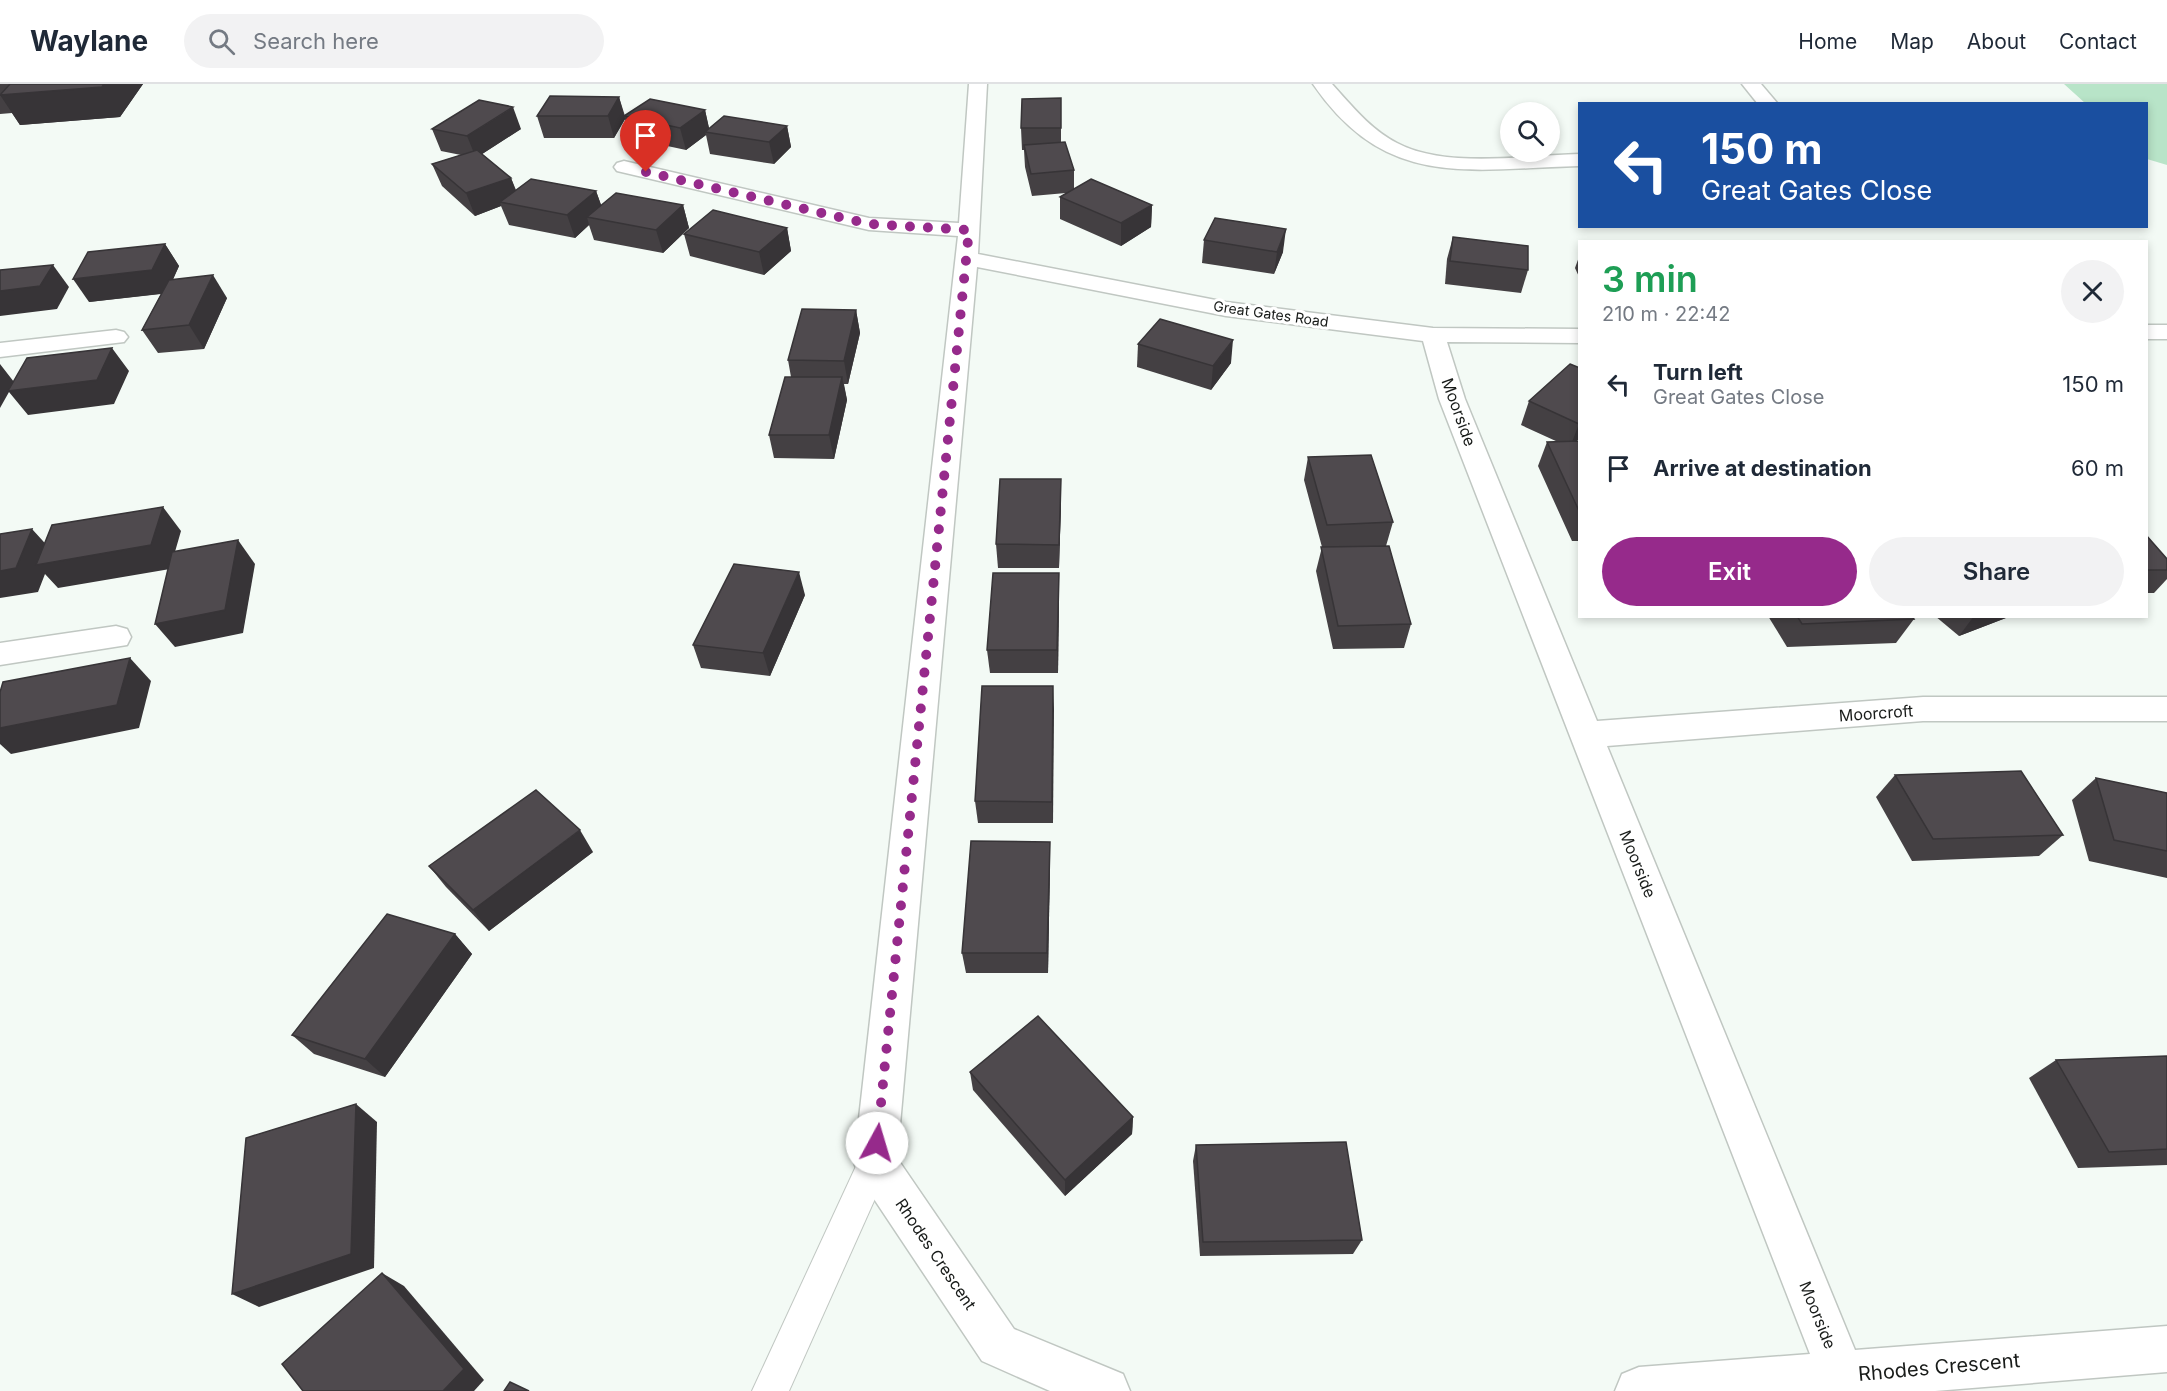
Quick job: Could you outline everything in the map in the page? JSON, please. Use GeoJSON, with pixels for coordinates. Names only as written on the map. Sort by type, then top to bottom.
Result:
{"type":"FeatureCollection","features":[{"type":"Feature","properties":{"kind":"street"},"geometry":{"type":"LineString","coordinates":[[874,1163],[967,244],[978,84]]}},
{"type":"Feature","properties":{"kind":"street"},"geometry":{"type":"LineString","coordinates":[[1322,84],[1354,119],[1389,147],[1417,159],[1451,163],[1578,160]]}},
{"type":"Feature","properties":{"kind":"street"},"geometry":{"type":"LineString","coordinates":[[1751,84],[1767,102]]}},
{"type":"Feature","properties":{"kind":"street","name":"Great Gates Road"},"geometry":{"type":"LineString","coordinates":[[624,167],[869,224],[967,244],[1226,309],[1433,335],[1578,336]]}},
{"type":"Feature","properties":{"kind":"street"},"geometry":{"type":"LineString","coordinates":[[2148,333],[2167,332]]}},
{"type":"Feature","properties":{"kind":"street","name":"Moorside"},"geometry":{"type":"LineString","coordinates":[[1433,335],[1452,399],[1845,1383]]}},
{"type":"Feature","properties":{"kind":"street"},"geometry":{"type":"LineString","coordinates":[[0,350],[116,337]]}},
{"type":"Feature","properties":{"kind":"street"},"geometry":{"type":"LineString","coordinates":[[0,654],[116,636]]}},
{"type":"Feature","properties":{"kind":"street","name":"Moorcroft"},"geometry":{"type":"LineString","coordinates":[[1587,735],[1923,709],[2167,709]]}},
{"type":"Feature","properties":{"kind":"street","name":"Rhodes Crescent"},"geometry":{"type":"LineString","coordinates":[[874,1163],[998,1346],[1106,1391]]}},
{"type":"Feature","properties":{"kind":"street","name":"Rhodes Crescent"},"geometry":{"type":"LineString","coordinates":[[1639,1391],[1845,1383],[2167,1349]]}},
{"type":"Feature","properties":{"kind":"lane"},"geometry":{"type":"LineString","coordinates":[[770,1391],[874,1163]]}},
{"type":"Feature","properties":{"kind":"green space"},"geometry":{"type":"Polygon","coordinates":[[[2064,84],[2167,84],[2167,165],[2148,159],[2148,102],[2084,102],[2064,84]]]}},
{"type":"Feature","properties":{"kind":"building"},"geometry":{"type":"Polygon","coordinates":[[[10,84],[104,84],[102,87],[0,95],[10,84]]]}},
{"type":"Feature","properties":{"kind":"building"},"geometry":{"type":"Polygon","coordinates":[[[550,96],[619,97],[608,116],[537,116],[550,96]]]}},
{"type":"Feature","properties":{"kind":"building"},"geometry":{"type":"Polygon","coordinates":[[[1061,98],[1061,128],[1021,128],[1022,99],[1061,98]]]}},
{"type":"Feature","properties":{"kind":"building"},"geometry":{"type":"Polygon","coordinates":[[[650,99],[705,110],[680,128],[624,116],[650,99]]]}},
{"type":"Feature","properties":{"kind":"building"},"geometry":{"type":"Polygon","coordinates":[[[479,100],[513,107],[467,136],[432,129],[479,100]]]}},
{"type":"Feature","properties":{"kind":"building"},"geometry":{"type":"Polygon","coordinates":[[[724,116],[787,126],[769,142],[705,132],[724,116]]]}},
{"type":"Feature","properties":{"kind":"building"},"geometry":{"type":"Polygon","coordinates":[[[1065,142],[1074,170],[1031,174],[1024,145],[1065,142]]]}},
{"type":"Feature","properties":{"kind":"building"},"geometry":{"type":"Polygon","coordinates":[[[477,150],[511,178],[466,193],[432,164],[477,150]]]}},
{"type":"Feature","properties":{"kind":"building"},"geometry":{"type":"Polygon","coordinates":[[[531,179],[596,191],[567,215],[500,202],[531,179]]]}},
{"type":"Feature","properties":{"kind":"building"},"geometry":{"type":"Polygon","coordinates":[[[1091,179],[1152,205],[1121,223],[1060,197],[1091,179]]]}},
{"type":"Feature","properties":{"kind":"building"},"geometry":{"type":"Polygon","coordinates":[[[616,193],[683,205],[656,230],[587,217],[616,193]]]}},
{"type":"Feature","properties":{"kind":"building"},"geometry":{"type":"Polygon","coordinates":[[[713,210],[787,228],[759,252],[684,234],[713,210]]]}},
{"type":"Feature","properties":{"kind":"building"},"geometry":{"type":"Polygon","coordinates":[[[1215,218],[1286,229],[1277,252],[1204,240],[1215,218]]]}},
{"type":"Feature","properties":{"kind":"building"},"geometry":{"type":"Polygon","coordinates":[[[1453,237],[1528,246],[1528,270],[1450,261],[1453,237]]]}},
{"type":"Feature","properties":{"kind":"building"},"geometry":{"type":"Polygon","coordinates":[[[165,244],[152,270],[73,279],[88,252],[165,244]]]}},
{"type":"Feature","properties":{"kind":"building"},"geometry":{"type":"Polygon","coordinates":[[[53,265],[40,286],[0,291],[0,270],[53,265]]]}},
{"type":"Feature","properties":{"kind":"building"},"geometry":{"type":"Polygon","coordinates":[[[213,275],[189,325],[142,330],[169,280],[213,275]]]}},
{"type":"Feature","properties":{"kind":"building"},"geometry":{"type":"Polygon","coordinates":[[[802,309],[856,310],[844,361],[788,360],[802,309]]]}},
{"type":"Feature","properties":{"kind":"building"},"geometry":{"type":"Polygon","coordinates":[[[1160,319],[1233,340],[1213,366],[1138,344],[1160,319]]]}},
{"type":"Feature","properties":{"kind":"building"},"geometry":{"type":"Polygon","coordinates":[[[112,348],[97,380],[8,391],[27,358],[112,348]]]}},
{"type":"Feature","properties":{"kind":"building"},"geometry":{"type":"Polygon","coordinates":[[[1570,364],[1578,367],[1578,424],[1529,401],[1570,364]]]}},
{"type":"Feature","properties":{"kind":"building"},"geometry":{"type":"Polygon","coordinates":[[[785,377],[842,377],[829,435],[769,435],[785,377]]]}},
{"type":"Feature","properties":{"kind":"building"},"geometry":{"type":"Polygon","coordinates":[[[1578,441],[1578,509],[1547,442],[1578,441]]]}},
{"type":"Feature","properties":{"kind":"building"},"geometry":{"type":"Polygon","coordinates":[[[1371,455],[1393,522],[1327,525],[1308,457],[1371,455]]]}},
{"type":"Feature","properties":{"kind":"building"},"geometry":{"type":"Polygon","coordinates":[[[1000,479],[1061,479],[1059,545],[996,544],[1000,479]]]}},
{"type":"Feature","properties":{"kind":"building"},"geometry":{"type":"Polygon","coordinates":[[[163,507],[151,545],[36,565],[52,525],[163,507]]]}},
{"type":"Feature","properties":{"kind":"building"},"geometry":{"type":"Polygon","coordinates":[[[32,529],[16,568],[0,571],[0,534],[32,529]]]}},
{"type":"Feature","properties":{"kind":"building"},"geometry":{"type":"Polygon","coordinates":[[[2148,537],[2167,559],[2167,570],[2148,570],[2148,537]]]}},
{"type":"Feature","properties":{"kind":"building"},"geometry":{"type":"Polygon","coordinates":[[[238,540],[225,610],[155,624],[172,552],[238,540]]]}},
{"type":"Feature","properties":{"kind":"building"},"geometry":{"type":"Polygon","coordinates":[[[1389,546],[1411,624],[1338,626],[1321,547],[1389,546]]]}},
{"type":"Feature","properties":{"kind":"building"},"geometry":{"type":"Polygon","coordinates":[[[734,564],[799,572],[763,653],[693,645],[734,564]]]}},
{"type":"Feature","properties":{"kind":"building"},"geometry":{"type":"Polygon","coordinates":[[[993,573],[1059,573],[1057,650],[987,650],[993,573]]]}},
{"type":"Feature","properties":{"kind":"building"},"geometry":{"type":"Polygon","coordinates":[[[1798,618],[1914,619],[1802,624],[1798,618]]]}},
{"type":"Feature","properties":{"kind":"building"},"geometry":{"type":"Polygon","coordinates":[[[130,658],[117,705],[0,728],[0,692],[3,682],[130,658]]]}},
{"type":"Feature","properties":{"kind":"building"},"geometry":{"type":"Polygon","coordinates":[[[982,686],[1053,686],[1052,802],[975,801],[982,686]]]}},
{"type":"Feature","properties":{"kind":"building"},"geometry":{"type":"Polygon","coordinates":[[[2021,771],[2063,835],[1933,839],[1895,775],[2021,771]]]}},
{"type":"Feature","properties":{"kind":"building"},"geometry":{"type":"Polygon","coordinates":[[[2096,778],[2167,793],[2167,851],[2114,840],[2096,778]]]}},
{"type":"Feature","properties":{"kind":"building"},"geometry":{"type":"Polygon","coordinates":[[[536,790],[580,830],[473,910],[429,866],[536,790]]]}},
{"type":"Feature","properties":{"kind":"building"},"geometry":{"type":"Polygon","coordinates":[[[971,841],[1050,842],[1047,953],[962,953],[971,841]]]}},
{"type":"Feature","properties":{"kind":"building"},"geometry":{"type":"Polygon","coordinates":[[[387,914],[455,934],[365,1059],[292,1035],[387,914]]]}},
{"type":"Feature","properties":{"kind":"building"},"geometry":{"type":"Polygon","coordinates":[[[1038,1016],[1133,1117],[1065,1180],[970,1072],[1038,1016]]]}},
{"type":"Feature","properties":{"kind":"building"},"geometry":{"type":"Polygon","coordinates":[[[2167,1056],[2167,1149],[2109,1152],[2056,1060],[2167,1056]]]}},
{"type":"Feature","properties":{"kind":"building"},"geometry":{"type":"Polygon","coordinates":[[[356,1104],[351,1254],[232,1294],[246,1138],[356,1104]]]}},
{"type":"Feature","properties":{"kind":"building"},"geometry":{"type":"Polygon","coordinates":[[[1346,1142],[1362,1240],[1203,1242],[1196,1145],[1346,1142]]]}},
{"type":"Feature","properties":{"kind":"building"},"geometry":{"type":"Polygon","coordinates":[[[382,1273],[464,1369],[443,1391],[303,1391],[282,1364],[382,1273]]]}},
{"type":"Feature","properties":{"kind":"building"},"geometry":{"type":"Polygon","coordinates":[[[510,1382],[529,1391],[504,1391],[510,1382]]]}},
{"type":"Feature","properties":{"kind":"route"},"geometry":{"type":"LineString","coordinates":[[646,172],[869,224],[969,230],[877,1143]]}}]}
